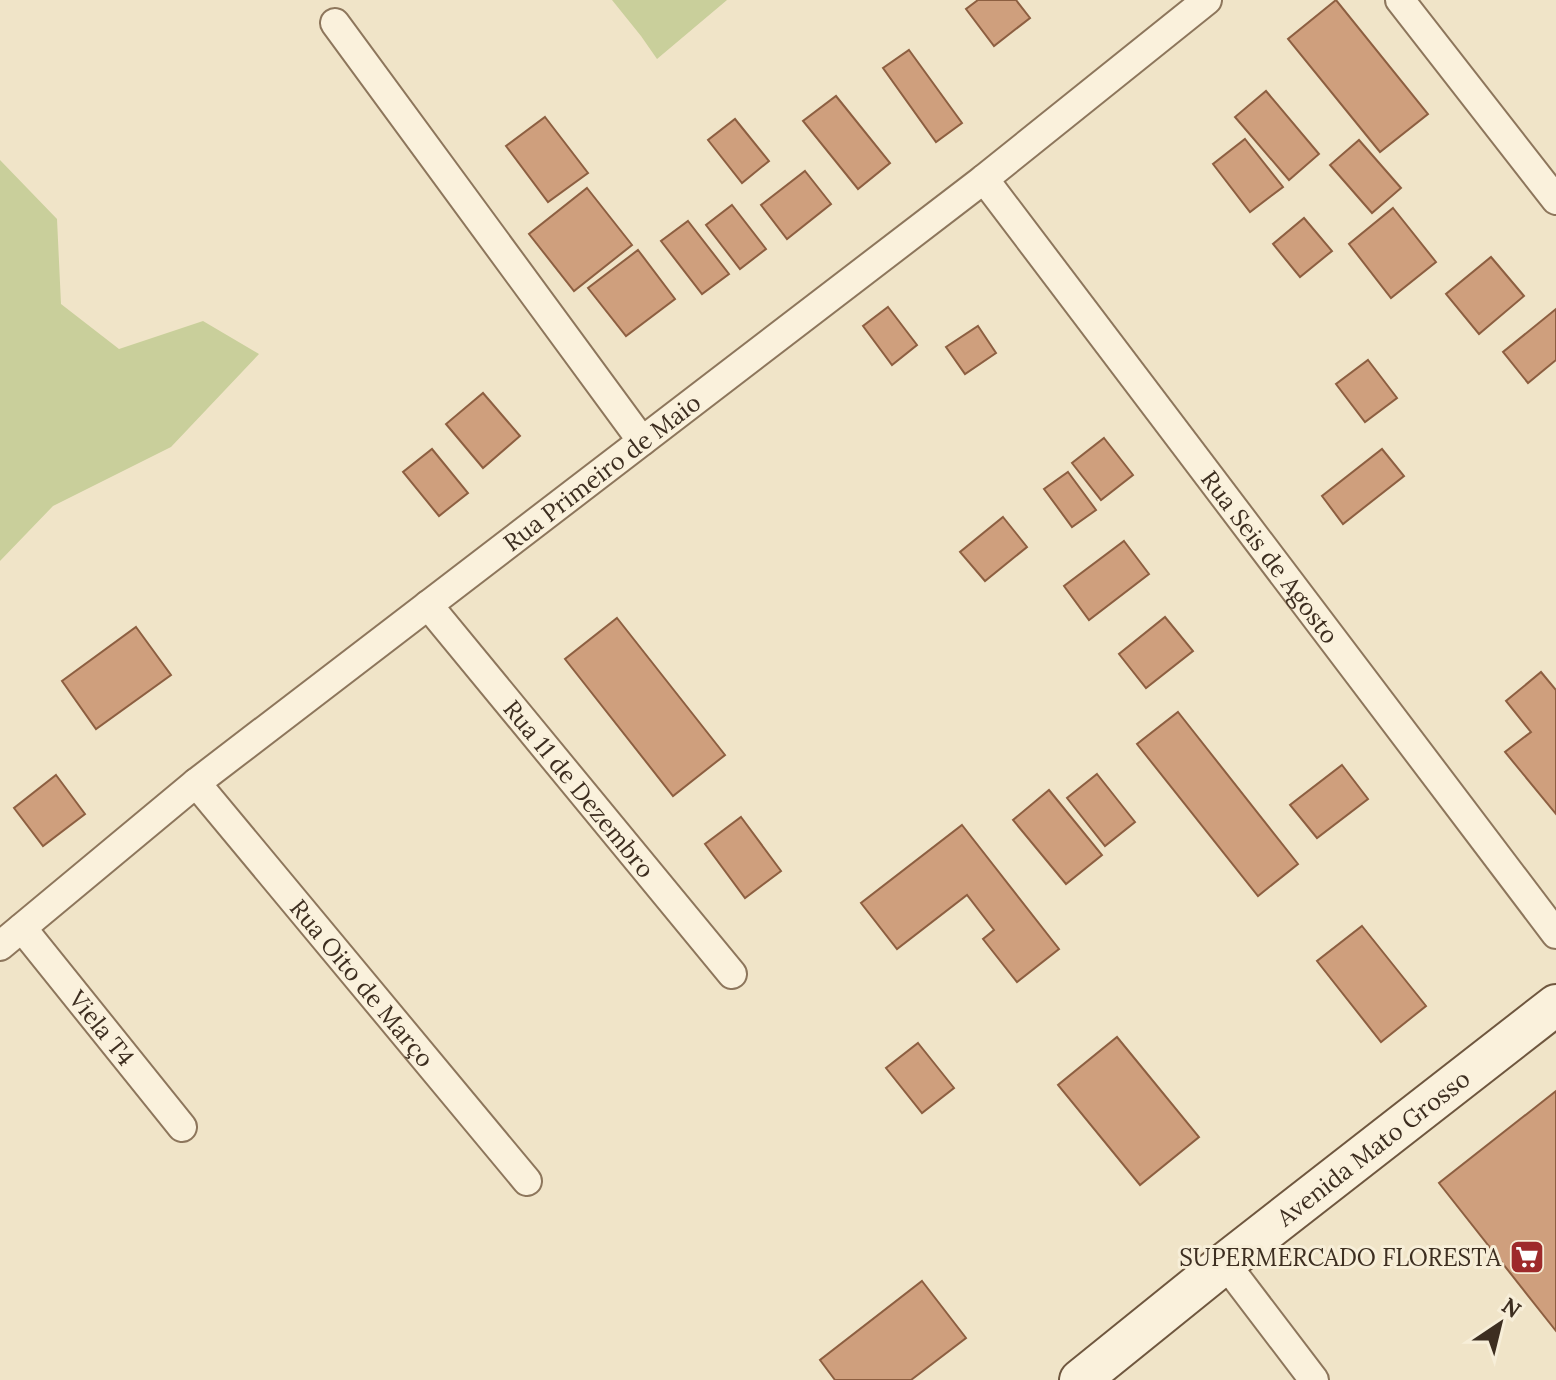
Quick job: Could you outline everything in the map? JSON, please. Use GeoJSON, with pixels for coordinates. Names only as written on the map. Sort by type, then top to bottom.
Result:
{"type":"FeatureCollection","features":[{"type":"Feature","properties":{"kind":"street","name":"Rua Primeiro de Maio"},"geometry":{"type":"LineString","coordinates":[[0,946],[196,783],[984,179],[1207,0]]}},
{"type":"Feature","properties":{"kind":"street"},"geometry":{"type":"LineString","coordinates":[[1400,0],[1556,200]]}},
{"type":"Feature","properties":{"kind":"street"},"geometry":{"type":"LineString","coordinates":[[335,23],[642,441]]}},
{"type":"Feature","properties":{"kind":"street","name":"Rua Seis de Agosto"},"geometry":{"type":"LineString","coordinates":[[984,179],[1556,934]]}},
{"type":"Feature","properties":{"kind":"street","name":"Rua 11 de Dezembro"},"geometry":{"type":"LineString","coordinates":[[428,605],[732,974]]}},
{"type":"Feature","properties":{"kind":"street","name":"Rua Oito de Março"},"geometry":{"type":"LineString","coordinates":[[196,783],[527,1181]]}},
{"type":"Feature","properties":{"kind":"street","name":"Viela T4"},"geometry":{"type":"LineString","coordinates":[[22,928],[182,1127]]}},
{"type":"Feature","properties":{"kind":"street","name":"Avenida Mato Grosso"},"geometry":{"type":"LineString","coordinates":[[1080,1380],[1556,1005]]}},
{"type":"Feature","properties":{"kind":"street"},"geometry":{"type":"LineString","coordinates":[[1225,1263],[1314,1380]]}},
{"type":"Feature","properties":{"kind":"green space"},"geometry":{"type":"Polygon","coordinates":[[[612,0],[727,0],[657,59],[612,0]]]}},
{"type":"Feature","properties":{"kind":"green space"},"geometry":{"type":"Polygon","coordinates":[[[0,160],[57,219],[61,304],[119,349],[203,321],[259,354],[171,447],[53,506],[0,561],[0,160]]]}},
{"type":"Feature","properties":{"kind":"building"},"geometry":{"type":"Polygon","coordinates":[[[978,0],[1016,0],[1030,18],[994,46],[966,9],[978,0]]]}},
{"type":"Feature","properties":{"kind":"building"},"geometry":{"type":"Polygon","coordinates":[[[1336,0],[1428,114],[1380,152],[1288,39],[1336,0]]]}},
{"type":"Feature","properties":{"kind":"building"},"geometry":{"type":"Polygon","coordinates":[[[909,50],[962,123],[936,142],[883,68],[909,50]]]}},
{"type":"Feature","properties":{"kind":"building"},"geometry":{"type":"Polygon","coordinates":[[[1266,91],[1319,154],[1289,180],[1235,117],[1266,91]]]}},
{"type":"Feature","properties":{"kind":"building"},"geometry":{"type":"Polygon","coordinates":[[[836,96],[890,163],[858,189],[803,121],[836,96]]]}},
{"type":"Feature","properties":{"kind":"building"},"geometry":{"type":"Polygon","coordinates":[[[545,117],[588,173],[548,202],[506,146],[545,117]]]}},
{"type":"Feature","properties":{"kind":"building"},"geometry":{"type":"Polygon","coordinates":[[[735,119],[769,161],[742,183],[708,140],[735,119]]]}},
{"type":"Feature","properties":{"kind":"building"},"geometry":{"type":"Polygon","coordinates":[[[1245,139],[1283,187],[1250,212],[1213,164],[1245,139]]]}},
{"type":"Feature","properties":{"kind":"building"},"geometry":{"type":"Polygon","coordinates":[[[1359,140],[1401,188],[1372,213],[1330,165],[1359,140]]]}},
{"type":"Feature","properties":{"kind":"building"},"geometry":{"type":"Polygon","coordinates":[[[805,171],[831,204],[787,239],[761,205],[805,171]]]}},
{"type":"Feature","properties":{"kind":"building"},"geometry":{"type":"Polygon","coordinates":[[[587,188],[632,245],[574,291],[529,234],[587,188]]]}},
{"type":"Feature","properties":{"kind":"building"},"geometry":{"type":"Polygon","coordinates":[[[732,205],[766,249],[740,269],[706,225],[732,205]]]}},
{"type":"Feature","properties":{"kind":"building"},"geometry":{"type":"Polygon","coordinates":[[[1393,208],[1436,262],[1391,298],[1349,244],[1393,208]]]}},
{"type":"Feature","properties":{"kind":"building"},"geometry":{"type":"Polygon","coordinates":[[[1304,218],[1332,251],[1300,277],[1273,244],[1304,218]]]}},
{"type":"Feature","properties":{"kind":"building"},"geometry":{"type":"Polygon","coordinates":[[[688,221],[729,274],[702,294],[661,241],[688,221]]]}},
{"type":"Feature","properties":{"kind":"building"},"geometry":{"type":"Polygon","coordinates":[[[638,250],[675,299],[626,336],[588,288],[638,250]]]}},
{"type":"Feature","properties":{"kind":"building"},"geometry":{"type":"Polygon","coordinates":[[[1491,257],[1524,296],[1479,334],[1446,294],[1491,257]]]}},
{"type":"Feature","properties":{"kind":"building"},"geometry":{"type":"Polygon","coordinates":[[[888,307],[917,345],[892,365],[863,326],[888,307]]]}},
{"type":"Feature","properties":{"kind":"building"},"geometry":{"type":"Polygon","coordinates":[[[1556,309],[1556,360],[1528,383],[1503,352],[1556,309]]]}},
{"type":"Feature","properties":{"kind":"building"},"geometry":{"type":"Polygon","coordinates":[[[978,326],[996,353],[965,374],[946,347],[978,326]]]}},
{"type":"Feature","properties":{"kind":"building"},"geometry":{"type":"Polygon","coordinates":[[[1368,360],[1397,398],[1365,422],[1336,384],[1368,360]]]}},
{"type":"Feature","properties":{"kind":"building"},"geometry":{"type":"Polygon","coordinates":[[[483,393],[520,436],[483,468],[446,424],[483,393]]]}},
{"type":"Feature","properties":{"kind":"building"},"geometry":{"type":"Polygon","coordinates":[[[1104,438],[1133,475],[1101,500],[1072,463],[1104,438]]]}},
{"type":"Feature","properties":{"kind":"building"},"geometry":{"type":"Polygon","coordinates":[[[432,449],[468,493],[439,516],[403,472],[432,449]]]}},
{"type":"Feature","properties":{"kind":"building"},"geometry":{"type":"Polygon","coordinates":[[[1382,449],[1404,476],[1343,524],[1322,496],[1382,449]]]}},
{"type":"Feature","properties":{"kind":"building"},"geometry":{"type":"Polygon","coordinates":[[[1068,472],[1096,510],[1072,527],[1044,489],[1068,472]]]}},
{"type":"Feature","properties":{"kind":"building"},"geometry":{"type":"Polygon","coordinates":[[[1003,517],[1027,547],[985,581],[960,552],[1003,517]]]}},
{"type":"Feature","properties":{"kind":"building"},"geometry":{"type":"Polygon","coordinates":[[[1124,541],[1149,574],[1089,620],[1064,586],[1124,541]]]}},
{"type":"Feature","properties":{"kind":"building"},"geometry":{"type":"Polygon","coordinates":[[[1165,617],[1193,651],[1146,688],[1119,654],[1165,617]]]}},
{"type":"Feature","properties":{"kind":"building"},"geometry":{"type":"Polygon","coordinates":[[[617,618],[725,755],[673,796],[565,659],[617,618]]]}},
{"type":"Feature","properties":{"kind":"building"},"geometry":{"type":"Polygon","coordinates":[[[136,627],[171,675],[96,729],[62,681],[136,627]]]}},
{"type":"Feature","properties":{"kind":"building"},"geometry":{"type":"Polygon","coordinates":[[[1541,672],[1556,690],[1556,814],[1505,752],[1531,732],[1506,701],[1541,672]]]}},
{"type":"Feature","properties":{"kind":"building"},"geometry":{"type":"Polygon","coordinates":[[[1178,712],[1298,864],[1258,896],[1137,744],[1178,712]]]}},
{"type":"Feature","properties":{"kind":"building"},"geometry":{"type":"Polygon","coordinates":[[[1342,765],[1368,799],[1317,838],[1290,805],[1342,765]]]}},
{"type":"Feature","properties":{"kind":"building"},"geometry":{"type":"Polygon","coordinates":[[[1097,774],[1135,822],[1105,846],[1067,798],[1097,774]]]}},
{"type":"Feature","properties":{"kind":"building"},"geometry":{"type":"Polygon","coordinates":[[[56,775],[85,814],[43,846],[14,808],[56,775]]]}},
{"type":"Feature","properties":{"kind":"building"},"geometry":{"type":"Polygon","coordinates":[[[1049,790],[1102,855],[1066,884],[1013,820],[1049,790]]]}},
{"type":"Feature","properties":{"kind":"building"},"geometry":{"type":"Polygon","coordinates":[[[741,817],[781,871],[745,898],[705,844],[741,817]]]}},
{"type":"Feature","properties":{"kind":"building"},"geometry":{"type":"Polygon","coordinates":[[[962,825],[1059,949],[1017,982],[983,939],[994,930],[967,895],[897,949],[861,903],[962,825]]]}},
{"type":"Feature","properties":{"kind":"building"},"geometry":{"type":"Polygon","coordinates":[[[1362,926],[1426,1006],[1381,1042],[1317,961],[1362,926]]]}},
{"type":"Feature","properties":{"kind":"building"},"geometry":{"type":"Polygon","coordinates":[[[1117,1037],[1199,1137],[1140,1185],[1058,1085],[1117,1037]]]}},
{"type":"Feature","properties":{"kind":"building"},"geometry":{"type":"Polygon","coordinates":[[[918,1043],[954,1088],[922,1113],[886,1068],[918,1043]]]}},
{"type":"Feature","properties":{"kind":"building","name":"SUPERMERCADO FLORESTA"},"geometry":{"type":"Polygon","coordinates":[[[1556,1091],[1556,1331],[1439,1183],[1556,1091]]]}},
{"type":"Feature","properties":{"kind":"building"},"geometry":{"type":"Polygon","coordinates":[[[922,1281],[966,1338],[911,1380],[835,1380],[820,1360],[922,1281]]]}},
{"type":"Feature","properties":{"kind":"place","name":"SUPERMERCADO FLORESTA"},"geometry":{"type":"Point","coordinates":[1527,1257]}}]}
